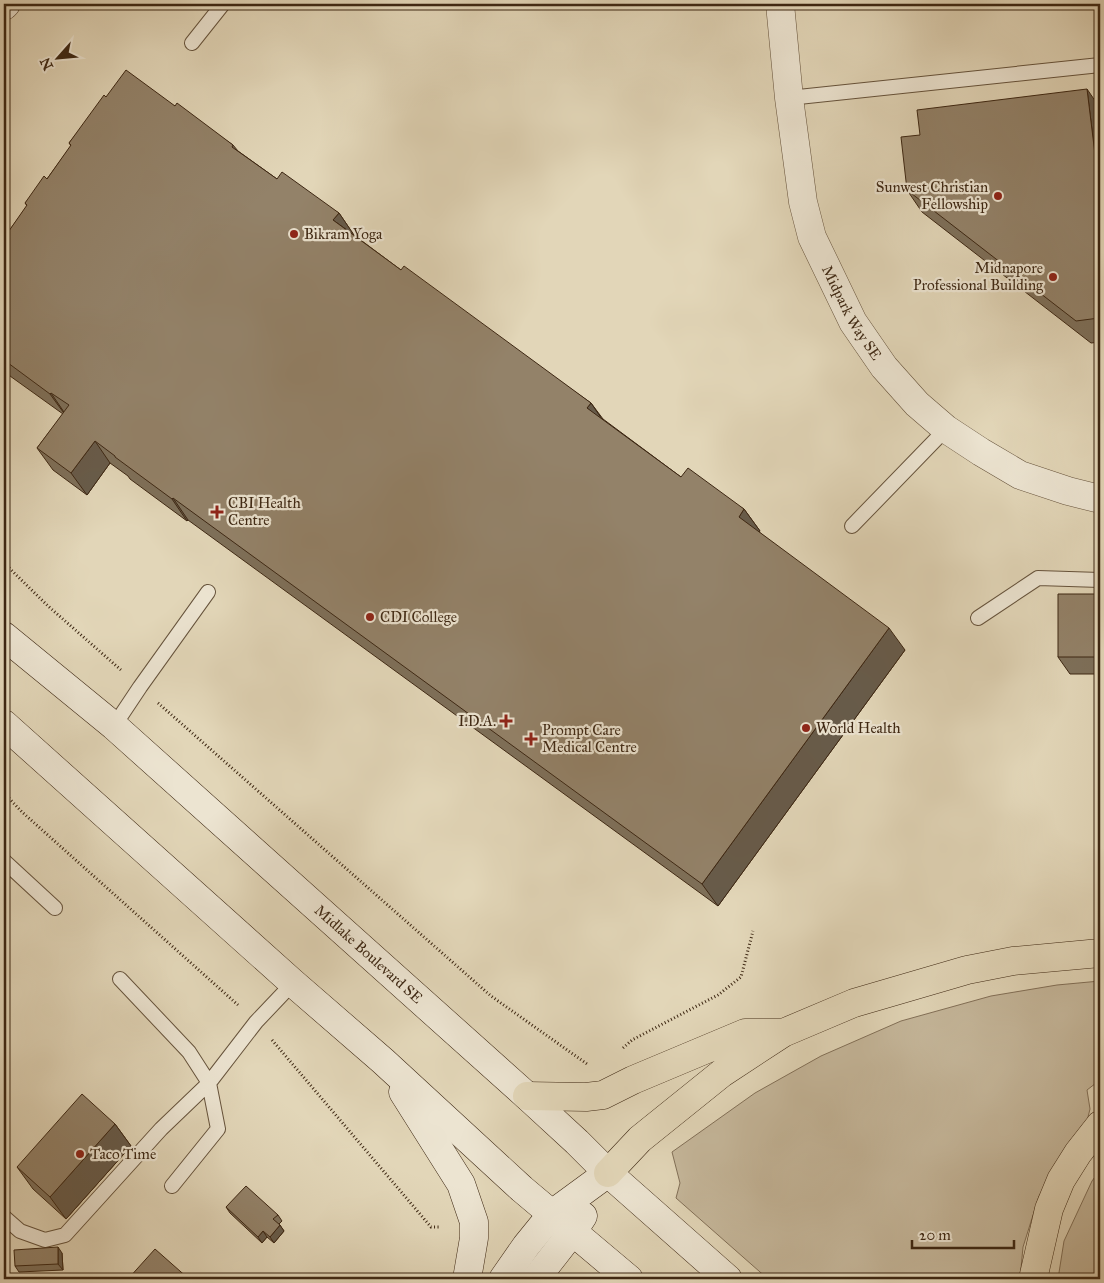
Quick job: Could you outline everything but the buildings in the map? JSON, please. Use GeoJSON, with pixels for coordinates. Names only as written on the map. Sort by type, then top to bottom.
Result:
{"type":"FeatureCollection","features":[{"type":"Feature","properties":{"kind":"highway"},"geometry":{"type":"LineString","coordinates":[[608,1174],[640,1139],[722,1073],[783,1033],[854,1003],[967,970],[1013,961],[1100,953]]}},
{"type":"Feature","properties":{"kind":"highway"},"geometry":{"type":"LineString","coordinates":[[527,1096],[586,1097],[603,1095],[633,1080],[745,1033],[783,1033]]}},
{"type":"Feature","properties":{"kind":"highway"},"geometry":{"type":"LineString","coordinates":[[1034,1279],[1049,1209],[1061,1180],[1078,1153],[1100,1126]]}},
{"type":"Feature","properties":{"kind":"street","name":"Midpark Way SE"},"geometry":{"type":"LineString","coordinates":[[780,4],[789,98],[803,202],[812,237],[853,322],[884,367],[917,404],[946,429],[1020,474],[1068,491],[1100,498]]}},
{"type":"Feature","properties":{"kind":"street"},"geometry":{"type":"LineString","coordinates":[[4,628],[46,671]]}},
{"type":"Feature","properties":{"kind":"street","name":"Midlake Boulevard SE"},"geometry":{"type":"LineString","coordinates":[[4,636],[114,726],[527,1096],[608,1174],[728,1279]]}},
{"type":"Feature","properties":{"kind":"street"},"geometry":{"type":"LineString","coordinates":[[7,734],[383,1061],[522,1189],[629,1279]]}},
{"type":"Feature","properties":{"kind":"street"},"geometry":{"type":"LineString","coordinates":[[383,1061],[461,1184],[474,1222],[474,1238],[467,1279]]}},
{"type":"Feature","properties":{"kind":"street"},"geometry":{"type":"LineString","coordinates":[[503,1279],[552,1214],[608,1174]]}},
{"type":"Feature","properties":{"kind":"street"},"geometry":{"type":"LineString","coordinates":[[536,1279],[573,1232],[608,1174]]}},
{"type":"Feature","properties":{"kind":"lane"},"geometry":{"type":"LineString","coordinates":[[192,42],[223,4]]}},
{"type":"Feature","properties":{"kind":"lane"},"geometry":{"type":"LineString","coordinates":[[789,98],[1100,64]]}},
{"type":"Feature","properties":{"kind":"lane"},"geometry":{"type":"LineString","coordinates":[[852,526],[946,429]]}},
{"type":"Feature","properties":{"kind":"lane"},"geometry":{"type":"LineString","coordinates":[[978,618],[1038,578],[1100,580]]}},
{"type":"Feature","properties":{"kind":"lane"},"geometry":{"type":"LineString","coordinates":[[114,726],[208,592]]}},
{"type":"Feature","properties":{"kind":"lane"},"geometry":{"type":"LineString","coordinates":[[4,861],[55,908]]}},
{"type":"Feature","properties":{"kind":"lane"},"geometry":{"type":"LineString","coordinates":[[120,979],[189,1052],[209,1083],[218,1129],[172,1186]]}},
{"type":"Feature","properties":{"kind":"lane"},"geometry":{"type":"LineString","coordinates":[[4,1217],[20,1231],[45,1240],[65,1235],[161,1129],[209,1083],[256,1022],[293,983]]}},
{"type":"Feature","properties":{"kind":"path"},"geometry":{"type":"LineString","coordinates":[[4,563],[48,606],[491,996],[588,1065]]}},
{"type":"Feature","properties":{"kind":"path"},"geometry":{"type":"LineString","coordinates":[[4,793],[22,812],[237,1003],[287,1057],[431,1227],[440,1227]]}},
{"type":"Feature","properties":{"kind":"path"},"geometry":{"type":"LineString","coordinates":[[621,1050],[632,1040],[718,995],[740,977],[753,931]]}},
{"type":"Feature","properties":{"kind":"shaded area"},"geometry":{"type":"Polygon","coordinates":[[[1100,981],[1100,1080],[1087,1090],[1090,1109],[1087,1121],[1039,1196],[1023,1247],[1020,1279],[768,1279],[676,1198],[680,1183],[672,1152],[755,1093],[821,1056],[901,1021],[991,996],[1057,985],[1100,981]]]}},
{"type":"Feature","properties":{"kind":"shaded area"},"geometry":{"type":"Polygon","coordinates":[[[1100,1170],[1100,1279],[1058,1279],[1064,1241],[1092,1181],[1100,1170]]]}},
{"type":"Feature","properties":{"kind":"place","name":"Sunwest Christian Fellowship"},"geometry":{"type":"Point","coordinates":[998,196]}},
{"type":"Feature","properties":{"kind":"place","name":"Bikram Yoga"},"geometry":{"type":"Point","coordinates":[294,234]}},
{"type":"Feature","properties":{"kind":"place","name":"Midnapore Professional Building"},"geometry":{"type":"Point","coordinates":[1053,277]}},
{"type":"Feature","properties":{"kind":"place","name":"CBI Health Centre"},"geometry":{"type":"Point","coordinates":[217,512]}},
{"type":"Feature","properties":{"kind":"place","name":"CDI College"},"geometry":{"type":"Point","coordinates":[370,617]}},
{"type":"Feature","properties":{"kind":"place","name":"I.D.A."},"geometry":{"type":"Point","coordinates":[506,721]}},
{"type":"Feature","properties":{"kind":"place","name":"World Health"},"geometry":{"type":"Point","coordinates":[806,728]}},
{"type":"Feature","properties":{"kind":"place","name":"Prompt Care Medical Centre"},"geometry":{"type":"Point","coordinates":[531,739]}},
{"type":"Feature","properties":{"kind":"place","name":"Taco Time"},"geometry":{"type":"Point","coordinates":[80,1154]}}]}
